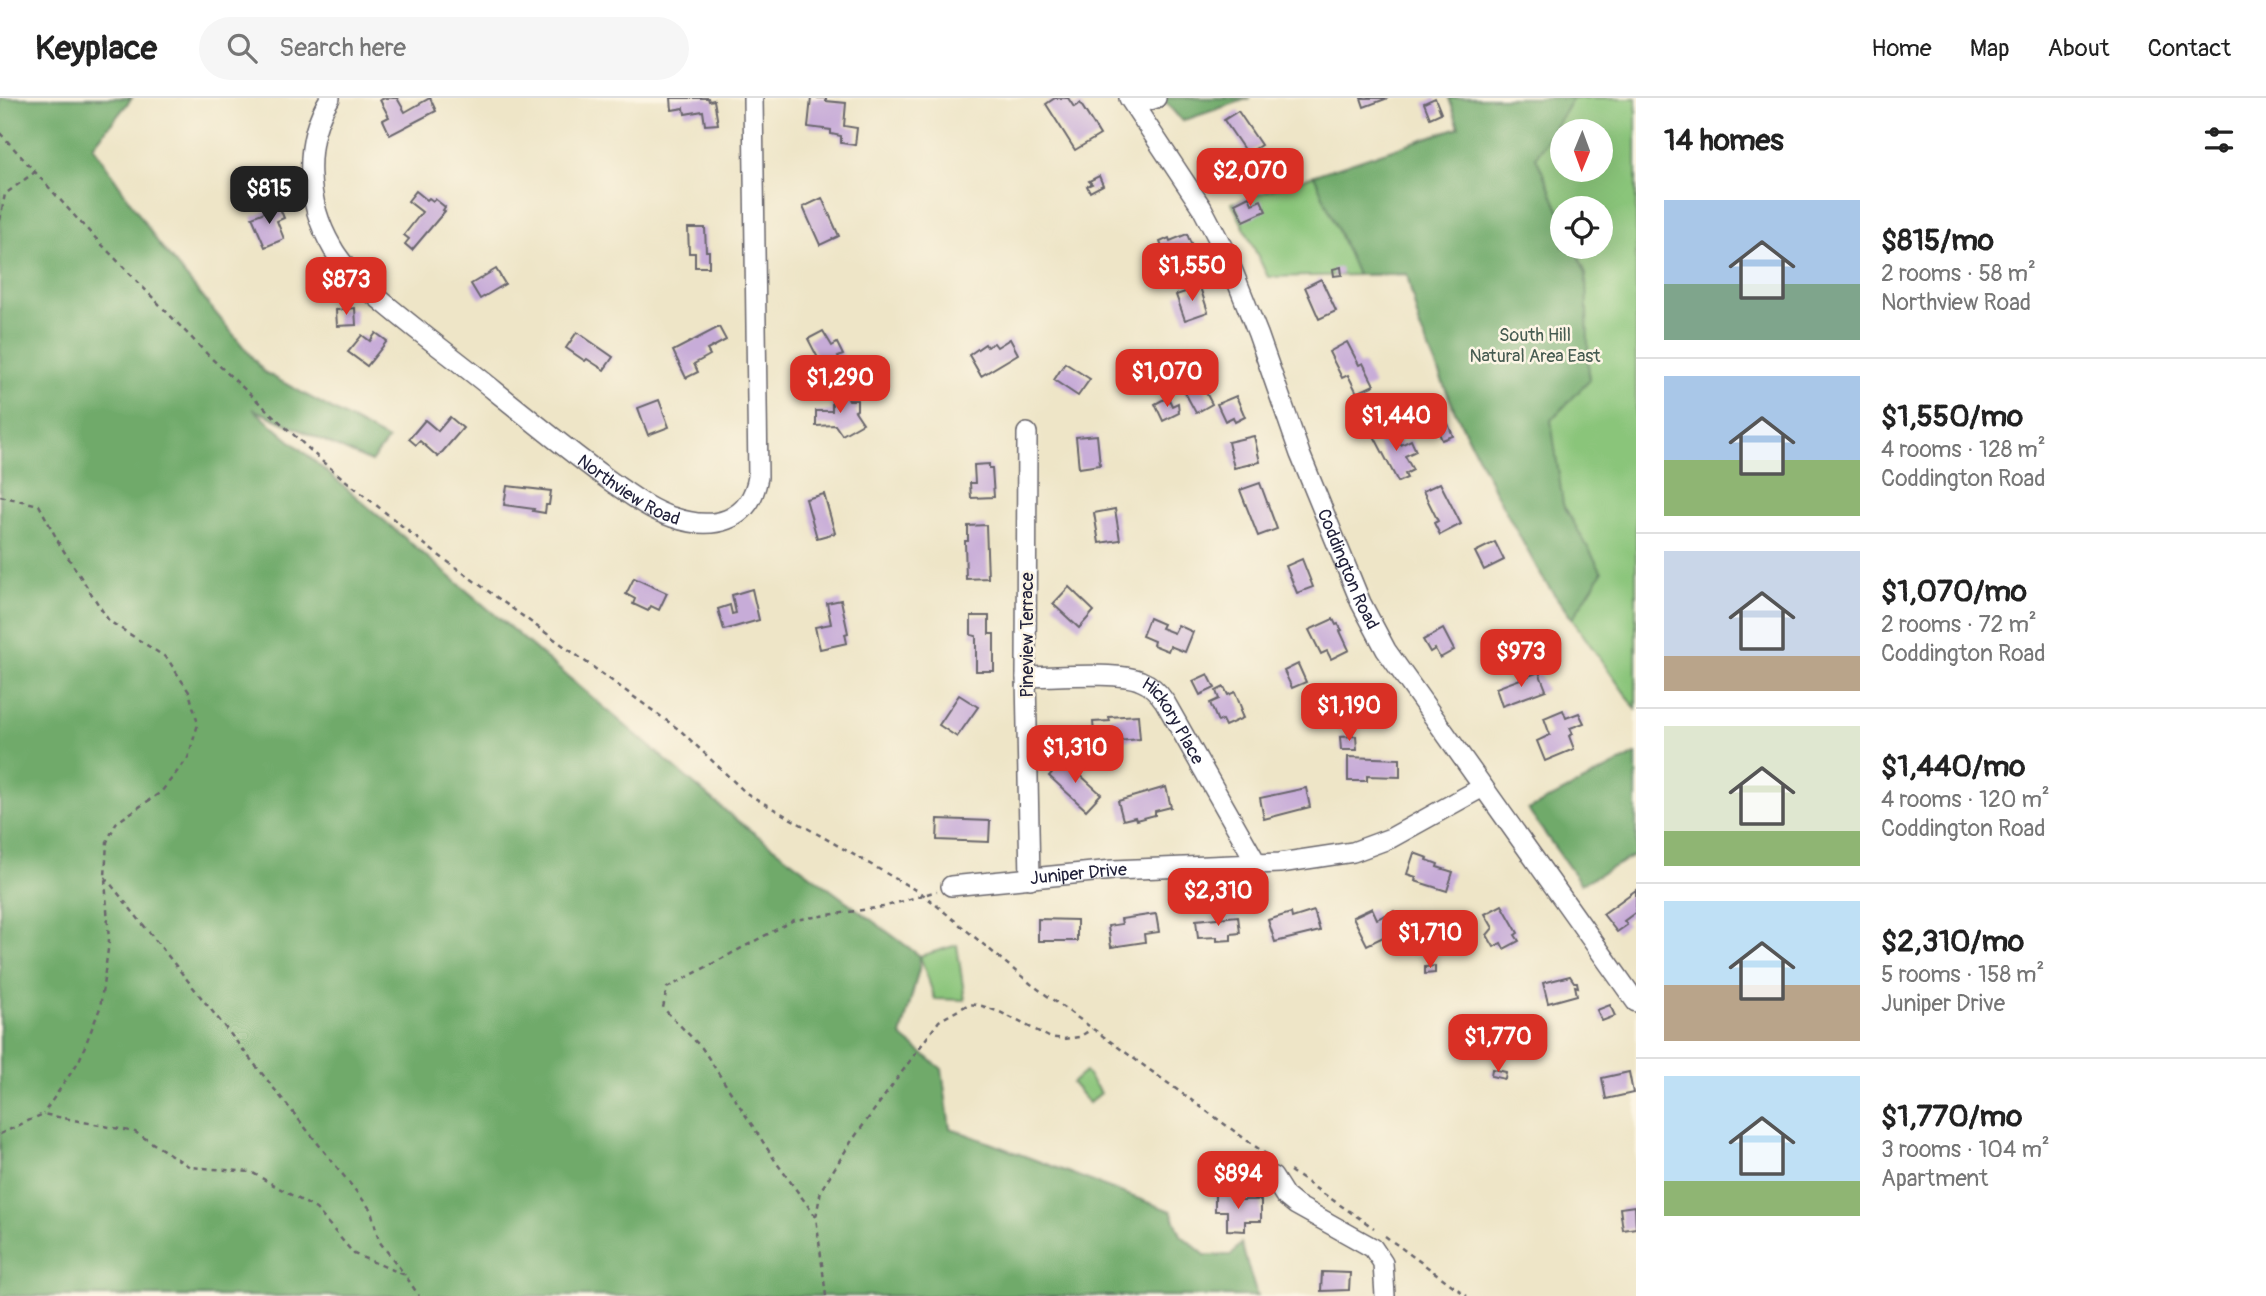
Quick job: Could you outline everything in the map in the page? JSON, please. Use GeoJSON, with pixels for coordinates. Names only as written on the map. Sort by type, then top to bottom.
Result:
{"type":"FeatureCollection","features":[{"type":"Feature","properties":{"kind":"street","name":"Northview Road"},"geometry":{"type":"LineString","coordinates":[[330,98],[314,137],[312,187],[319,219],[332,247],[351,274],[590,467],[655,510],[685,521],[707,524],[728,519],[746,506],[758,477],[752,98]]}},
{"type":"Feature","properties":{"kind":"street"},"geometry":{"type":"LineString","coordinates":[[1132,102],[1156,98]]}},
{"type":"Feature","properties":{"kind":"street","name":"Coddington Road"},"geometry":{"type":"LineString","coordinates":[[1132,102],[1202,208],[1226,254],[1258,334],[1300,454],[1361,603],[1386,650],[1483,787],[1630,979],[1636,1002]]}},
{"type":"Feature","properties":{"kind":"street","name":"Pineview Terrace"},"geometry":{"type":"LineString","coordinates":[[1027,433],[1026,677],[1030,878]]}},
{"type":"Feature","properties":{"kind":"street","name":"Hickory Place"},"geometry":{"type":"LineString","coordinates":[[1026,677],[1119,676],[1141,680],[1150,685],[1165,702],[1258,864]]}},
{"type":"Feature","properties":{"kind":"street","name":"Juniper Drive"},"geometry":{"type":"LineString","coordinates":[[951,886],[1135,869],[1258,864],[1323,858],[1377,844],[1483,787]]}},
{"type":"Feature","properties":{"kind":"street"},"geometry":{"type":"LineString","coordinates":[[1241,1164],[1273,1177],[1285,1196],[1296,1205],[1373,1248],[1382,1263],[1385,1296]]}},
{"type":"Feature","properties":{"kind":"path"},"geometry":{"type":"LineString","coordinates":[[0,133],[81,223],[210,357],[324,463],[433,551],[681,731],[746,793],[924,895],[1031,984],[1273,1159]]}},
{"type":"Feature","properties":{"kind":"path"},"geometry":{"type":"LineString","coordinates":[[0,220],[5,194],[35,172]]}},
{"type":"Feature","properties":{"kind":"path"},"geometry":{"type":"LineString","coordinates":[[0,496],[39,505],[60,545],[109,621],[167,658],[189,692],[198,724],[188,758],[161,792],[116,823],[107,842],[105,877],[109,942],[100,1008],[79,1061],[43,1114],[0,1134]]}},
{"type":"Feature","properties":{"kind":"path"},"geometry":{"type":"LineString","coordinates":[[105,877],[371,1210],[379,1241],[419,1296]]}},
{"type":"Feature","properties":{"kind":"path"},"geometry":{"type":"LineString","coordinates":[[816,1217],[776,1162],[702,1048],[663,1007],[667,988],[794,920],[883,906],[951,886]]}},
{"type":"Feature","properties":{"kind":"path"},"geometry":{"type":"LineString","coordinates":[[826,1296],[816,1217],[821,1190],[939,1021],[969,1004],[1000,1012],[1049,1037],[1079,1037],[1092,1029]]}},
{"type":"Feature","properties":{"kind":"path"},"geometry":{"type":"LineString","coordinates":[[43,1114],[135,1132],[190,1167],[251,1172],[316,1209],[354,1254],[405,1275]]}},
{"type":"Feature","properties":{"kind":"path"},"geometry":{"type":"LineString","coordinates":[[1284,1167],[1467,1296]]}},
{"type":"Feature","properties":{"kind":"green space"},"geometry":{"type":"Polygon","coordinates":[[[0,98],[132,98],[93,146],[159,244],[264,372],[388,440],[371,462],[253,409],[734,818],[920,956],[901,1036],[942,1069],[950,1128],[1171,1211],[1181,1235],[1205,1255],[1231,1255],[1241,1243],[1257,1296],[0,1296],[0,98]]]}},
{"type":"Feature","properties":{"kind":"green space"},"geometry":{"type":"Polygon","coordinates":[[[1162,98],[1250,98],[1182,121],[1162,98]]]}},
{"type":"Feature","properties":{"kind":"green space","name":"South Hill Natural Area East"},"geometry":{"type":"Polygon","coordinates":[[[1449,98],[1636,98],[1636,709],[1542,577],[1498,497],[1455,411],[1420,328],[1407,274],[1268,277],[1232,203],[1459,127],[1449,98]]]}},
{"type":"Feature","properties":{"kind":"green space","name":"South Hill Natural Area East"},"geometry":{"type":"Polygon","coordinates":[[[1449,98],[1573,98],[1560,119],[1550,119],[1550,135],[1536,157],[1553,196],[1550,196],[1550,259],[1580,259],[1586,274],[1589,381],[1551,420],[1563,504],[1602,572],[1572,619],[1542,577],[1455,411],[1420,328],[1407,274],[1357,275],[1314,175],[1459,127],[1449,98]]]}},
{"type":"Feature","properties":{"kind":"green space"},"geometry":{"type":"Polygon","coordinates":[[[1636,754],[1636,855],[1581,884],[1528,810],[1636,754]]]}},
{"type":"Feature","properties":{"kind":"green space"},"geometry":{"type":"Polygon","coordinates":[[[957,945],[965,1000],[935,999],[920,956],[957,945]]]}},
{"type":"Feature","properties":{"kind":"green space"},"geometry":{"type":"Polygon","coordinates":[[[1085,1072],[1101,1093],[1089,1103],[1072,1083],[1085,1072]]]}},
{"type":"Feature","properties":{"kind":"building"},"geometry":{"type":"Polygon","coordinates":[[[397,98],[405,112],[430,98],[436,111],[390,135],[383,120],[389,117],[380,100],[397,98]]]}},
{"type":"Feature","properties":{"kind":"building"},"geometry":{"type":"Polygon","coordinates":[[[671,98],[714,100],[718,124],[705,125],[703,111],[685,114],[684,108],[672,110],[671,98]]]}},
{"type":"Feature","properties":{"kind":"building"},"geometry":{"type":"Polygon","coordinates":[[[811,98],[826,98],[826,101],[846,103],[844,126],[857,128],[855,145],[841,143],[841,136],[831,134],[831,130],[808,127],[811,98]]]}},
{"type":"Feature","properties":{"kind":"building"},"geometry":{"type":"Polygon","coordinates":[[[1055,98],[1068,98],[1074,107],[1080,103],[1100,135],[1075,150],[1046,104],[1055,98]]]}},
{"type":"Feature","properties":{"kind":"building"},"geometry":{"type":"Polygon","coordinates":[[[1361,98],[1388,98],[1364,107],[1361,98]]]}},
{"type":"Feature","properties":{"kind":"building"},"geometry":{"type":"Polygon","coordinates":[[[1435,98],[1441,113],[1430,118],[1424,103],[1435,98]]]}},
{"type":"Feature","properties":{"kind":"building"},"geometry":{"type":"Polygon","coordinates":[[[1238,111],[1261,145],[1247,154],[1224,120],[1238,111]]]}},
{"type":"Feature","properties":{"kind":"building"},"geometry":{"type":"Polygon","coordinates":[[[1099,176],[1103,185],[1090,192],[1087,186],[1092,184],[1089,181],[1099,176]]]}},
{"type":"Feature","properties":{"kind":"building"},"geometry":{"type":"Polygon","coordinates":[[[416,191],[427,200],[435,199],[445,207],[445,211],[412,250],[405,244],[409,239],[404,235],[422,212],[408,201],[416,191]]]}},
{"type":"Feature","properties":{"kind":"building"},"geometry":{"type":"Polygon","coordinates":[[[1249,196],[1252,204],[1261,200],[1266,211],[1244,221],[1235,203],[1249,196]]]}},
{"type":"Feature","properties":{"kind":"building"},"geometry":{"type":"Polygon","coordinates":[[[822,198],[839,236],[820,245],[803,207],[822,198]]]}},
{"type":"Feature","properties":{"kind":"building"},"geometry":{"type":"Polygon","coordinates":[[[279,206],[284,218],[277,221],[284,239],[265,247],[252,217],[279,206]]]}},
{"type":"Feature","properties":{"kind":"building"},"geometry":{"type":"Polygon","coordinates":[[[688,228],[705,228],[709,267],[695,267],[695,253],[689,253],[688,228]]]}},
{"type":"Feature","properties":{"kind":"building"},"geometry":{"type":"Polygon","coordinates":[[[1187,234],[1197,259],[1171,270],[1160,242],[1187,234]]]}},
{"type":"Feature","properties":{"kind":"building"},"geometry":{"type":"Polygon","coordinates":[[[1341,267],[1342,275],[1334,276],[1333,269],[1341,267]]]}},
{"type":"Feature","properties":{"kind":"building"},"geometry":{"type":"Polygon","coordinates":[[[496,269],[505,284],[480,299],[471,284],[496,269]]]}},
{"type":"Feature","properties":{"kind":"building"},"geometry":{"type":"Polygon","coordinates":[[[1321,279],[1336,311],[1319,319],[1305,287],[1321,279]]]}},
{"type":"Feature","properties":{"kind":"building"},"geometry":{"type":"Polygon","coordinates":[[[1200,287],[1208,312],[1185,320],[1176,295],[1200,287]]]}},
{"type":"Feature","properties":{"kind":"building"},"geometry":{"type":"Polygon","coordinates":[[[355,308],[356,325],[337,326],[336,310],[355,308]]]}},
{"type":"Feature","properties":{"kind":"building"},"geometry":{"type":"Polygon","coordinates":[[[719,327],[726,340],[707,350],[710,355],[694,364],[698,372],[686,378],[673,351],[719,327]]]}},
{"type":"Feature","properties":{"kind":"building"},"geometry":{"type":"Polygon","coordinates":[[[823,331],[832,346],[837,343],[843,355],[838,357],[845,372],[830,381],[808,339],[823,331]]]}},
{"type":"Feature","properties":{"kind":"building"},"geometry":{"type":"Polygon","coordinates":[[[577,332],[613,357],[604,370],[566,348],[577,332]]]}},
{"type":"Feature","properties":{"kind":"building"},"geometry":{"type":"Polygon","coordinates":[[[376,333],[387,341],[367,366],[348,352],[362,335],[370,341],[376,333]]]}},
{"type":"Feature","properties":{"kind":"building"},"geometry":{"type":"Polygon","coordinates":[[[1010,339],[1018,354],[981,376],[969,355],[985,344],[987,347],[994,343],[997,347],[1010,339]]]}},
{"type":"Feature","properties":{"kind":"building"},"geometry":{"type":"Polygon","coordinates":[[[1347,342],[1359,365],[1363,363],[1374,385],[1357,393],[1348,375],[1342,378],[1329,352],[1347,342]]]}},
{"type":"Feature","properties":{"kind":"building"},"geometry":{"type":"Polygon","coordinates":[[[1065,363],[1090,379],[1078,396],[1054,380],[1065,363]]]}},
{"type":"Feature","properties":{"kind":"building"},"geometry":{"type":"Polygon","coordinates":[[[1199,364],[1210,384],[1203,387],[1212,404],[1196,413],[1176,376],[1199,364]]]}},
{"type":"Feature","properties":{"kind":"building"},"geometry":{"type":"Polygon","coordinates":[[[845,394],[849,400],[857,400],[855,411],[863,423],[842,435],[835,425],[816,426],[816,411],[832,411],[832,400],[845,394]]]}},
{"type":"Feature","properties":{"kind":"building"},"geometry":{"type":"Polygon","coordinates":[[[1236,396],[1245,417],[1235,422],[1233,417],[1225,421],[1217,404],[1236,396]]]}},
{"type":"Feature","properties":{"kind":"building"},"geometry":{"type":"Polygon","coordinates":[[[1168,397],[1172,406],[1178,403],[1179,413],[1163,421],[1155,404],[1168,397]]]}},
{"type":"Feature","properties":{"kind":"building"},"geometry":{"type":"Polygon","coordinates":[[[659,400],[669,427],[648,435],[638,408],[659,400]]]}},
{"type":"Feature","properties":{"kind":"building"},"geometry":{"type":"Polygon","coordinates":[[[450,417],[463,428],[438,457],[420,441],[416,445],[409,439],[425,420],[438,431],[450,417]]]}},
{"type":"Feature","properties":{"kind":"building"},"geometry":{"type":"Polygon","coordinates":[[[1446,419],[1453,436],[1442,440],[1435,424],[1446,419]]]}},
{"type":"Feature","properties":{"kind":"building"},"geometry":{"type":"Polygon","coordinates":[[[1392,427],[1401,445],[1411,440],[1416,451],[1405,456],[1413,470],[1405,474],[1407,478],[1398,482],[1374,436],[1392,427]]]}},
{"type":"Feature","properties":{"kind":"building"},"geometry":{"type":"Polygon","coordinates":[[[1097,435],[1100,465],[1079,468],[1076,437],[1097,435]]]}},
{"type":"Feature","properties":{"kind":"building"},"geometry":{"type":"Polygon","coordinates":[[[1254,436],[1260,462],[1234,468],[1228,442],[1254,436]]]}},
{"type":"Feature","properties":{"kind":"building"},"geometry":{"type":"Polygon","coordinates":[[[989,464],[989,468],[992,468],[994,497],[971,498],[970,483],[975,483],[974,465],[989,464]]]}},
{"type":"Feature","properties":{"kind":"building"},"geometry":{"type":"Polygon","coordinates":[[[1260,483],[1277,529],[1258,536],[1240,490],[1260,483]]]}},
{"type":"Feature","properties":{"kind":"building"},"geometry":{"type":"Polygon","coordinates":[[[1440,483],[1461,524],[1440,535],[1434,523],[1438,521],[1423,491],[1440,483]]]}},
{"type":"Feature","properties":{"kind":"building"},"geometry":{"type":"Polygon","coordinates":[[[507,486],[551,491],[545,513],[504,505],[507,486]]]}},
{"type":"Feature","properties":{"kind":"building"},"geometry":{"type":"Polygon","coordinates":[[[824,494],[835,533],[817,538],[806,499],[824,494]]]}},
{"type":"Feature","properties":{"kind":"building"},"geometry":{"type":"Polygon","coordinates":[[[1115,509],[1120,540],[1099,543],[1094,513],[1115,509]]]}},
{"type":"Feature","properties":{"kind":"building"},"geometry":{"type":"Polygon","coordinates":[[[986,525],[988,578],[966,579],[965,541],[968,541],[968,526],[986,525]]]}},
{"type":"Feature","properties":{"kind":"building"},"geometry":{"type":"Polygon","coordinates":[[[1495,542],[1504,560],[1484,570],[1475,552],[1495,542]]]}},
{"type":"Feature","properties":{"kind":"building"},"geometry":{"type":"Polygon","coordinates":[[[1302,559],[1313,587],[1297,593],[1286,566],[1302,559]]]}},
{"type":"Feature","properties":{"kind":"building"},"geometry":{"type":"Polygon","coordinates":[[[634,578],[667,593],[659,610],[651,606],[648,611],[633,604],[635,599],[626,594],[634,578]]]}},
{"type":"Feature","properties":{"kind":"building"},"geometry":{"type":"Polygon","coordinates":[[[1069,587],[1094,611],[1079,628],[1053,604],[1069,587]]]}},
{"type":"Feature","properties":{"kind":"building"},"geometry":{"type":"Polygon","coordinates":[[[752,589],[759,620],[724,630],[718,609],[730,605],[732,614],[736,613],[732,595],[752,589]]]}},
{"type":"Feature","properties":{"kind":"building"},"geometry":{"type":"Polygon","coordinates":[[[841,600],[848,633],[845,634],[847,643],[820,649],[815,627],[831,624],[827,603],[841,600]]]}},
{"type":"Feature","properties":{"kind":"building"},"geometry":{"type":"Polygon","coordinates":[[[971,616],[989,616],[989,634],[994,634],[994,671],[976,671],[976,636],[971,635],[971,616]]]}},
{"type":"Feature","properties":{"kind":"building"},"geometry":{"type":"Polygon","coordinates":[[[1149,618],[1163,624],[1161,628],[1174,633],[1178,625],[1193,632],[1185,652],[1170,646],[1168,651],[1153,645],[1154,641],[1142,636],[1149,618]]]}},
{"type":"Feature","properties":{"kind":"building"},"geometry":{"type":"Polygon","coordinates":[[[1333,619],[1342,630],[1340,631],[1349,650],[1331,659],[1327,651],[1321,654],[1309,630],[1333,619]]]}},
{"type":"Feature","properties":{"kind":"building"},"geometry":{"type":"Polygon","coordinates":[[[1443,629],[1454,650],[1440,658],[1435,649],[1430,652],[1423,640],[1443,629]]]}},
{"type":"Feature","properties":{"kind":"building"},"geometry":{"type":"Polygon","coordinates":[[[1298,664],[1306,682],[1292,688],[1284,671],[1298,664]]]}},
{"type":"Feature","properties":{"kind":"building"},"geometry":{"type":"Polygon","coordinates":[[[1539,672],[1546,690],[1502,706],[1496,688],[1539,672]]]}},
{"type":"Feature","properties":{"kind":"building"},"geometry":{"type":"Polygon","coordinates":[[[1208,674],[1215,688],[1200,695],[1193,681],[1208,674]]]}},
{"type":"Feature","properties":{"kind":"building"},"geometry":{"type":"Polygon","coordinates":[[[1224,687],[1228,695],[1235,692],[1243,718],[1225,726],[1222,720],[1218,722],[1210,703],[1219,699],[1216,691],[1224,687]]]}},
{"type":"Feature","properties":{"kind":"building"},"geometry":{"type":"Polygon","coordinates":[[[959,695],[978,707],[957,737],[939,725],[959,695]]]}},
{"type":"Feature","properties":{"kind":"building"},"geometry":{"type":"Polygon","coordinates":[[[1563,710],[1566,718],[1579,713],[1584,723],[1570,728],[1573,734],[1569,736],[1574,749],[1545,761],[1537,741],[1550,735],[1544,718],[1563,710]]]}},
{"type":"Feature","properties":{"kind":"building"},"geometry":{"type":"Polygon","coordinates":[[[1138,715],[1140,739],[1095,743],[1093,722],[1110,721],[1109,717],[1138,715]]]}},
{"type":"Feature","properties":{"kind":"building"},"geometry":{"type":"Polygon","coordinates":[[[1356,736],[1357,750],[1341,750],[1340,737],[1356,736]]]}},
{"type":"Feature","properties":{"kind":"building"},"geometry":{"type":"Polygon","coordinates":[[[1348,757],[1400,759],[1400,777],[1367,776],[1367,781],[1348,781],[1348,757]]]}},
{"type":"Feature","properties":{"kind":"building"},"geometry":{"type":"Polygon","coordinates":[[[1064,760],[1101,794],[1086,810],[1049,776],[1064,760]]]}},
{"type":"Feature","properties":{"kind":"building"},"geometry":{"type":"Polygon","coordinates":[[[1166,787],[1171,807],[1155,811],[1155,815],[1123,820],[1118,801],[1166,787]]]}},
{"type":"Feature","properties":{"kind":"building"},"geometry":{"type":"Polygon","coordinates":[[[1306,788],[1310,807],[1264,819],[1260,798],[1306,788]]]}},
{"type":"Feature","properties":{"kind":"building"},"geometry":{"type":"Polygon","coordinates":[[[938,819],[990,821],[989,842],[937,840],[938,819]]]}},
{"type":"Feature","properties":{"kind":"building"},"geometry":{"type":"Polygon","coordinates":[[[1414,853],[1438,864],[1437,867],[1453,872],[1447,891],[1415,881],[1416,877],[1407,874],[1414,853]]]}},
{"type":"Feature","properties":{"kind":"building"},"geometry":{"type":"Polygon","coordinates":[[[1636,890],[1636,912],[1624,921],[1627,925],[1617,932],[1603,914],[1636,890]]]}},
{"type":"Feature","properties":{"kind":"building"},"geometry":{"type":"Polygon","coordinates":[[[1502,905],[1518,933],[1515,935],[1519,941],[1504,949],[1501,943],[1494,947],[1487,935],[1493,928],[1485,914],[1502,905]]]}},
{"type":"Feature","properties":{"kind":"building"},"geometry":{"type":"Polygon","coordinates":[[[1372,908],[1377,919],[1394,911],[1402,928],[1367,945],[1353,917],[1372,908]]]}},
{"type":"Feature","properties":{"kind":"building"},"geometry":{"type":"Polygon","coordinates":[[[1314,911],[1320,931],[1275,942],[1268,920],[1291,913],[1292,918],[1314,911]]]}},
{"type":"Feature","properties":{"kind":"building"},"geometry":{"type":"Polygon","coordinates":[[[1156,914],[1159,932],[1144,934],[1145,942],[1111,947],[1108,926],[1122,924],[1121,919],[1156,914]]]}},
{"type":"Feature","properties":{"kind":"building"},"geometry":{"type":"Polygon","coordinates":[[[1238,916],[1240,933],[1231,934],[1231,940],[1217,941],[1217,937],[1198,938],[1196,920],[1238,916]]]}},
{"type":"Feature","properties":{"kind":"building"},"geometry":{"type":"Polygon","coordinates":[[[1038,919],[1077,920],[1077,941],[1038,941],[1038,919]]]}},
{"type":"Feature","properties":{"kind":"building"},"geometry":{"type":"Polygon","coordinates":[[[1435,966],[1435,973],[1425,974],[1425,967],[1435,966]]]}},
{"type":"Feature","properties":{"kind":"building"},"geometry":{"type":"Polygon","coordinates":[[[1570,976],[1577,982],[1577,995],[1548,1003],[1543,983],[1570,976]]]}},
{"type":"Feature","properties":{"kind":"building"},"geometry":{"type":"Polygon","coordinates":[[[1610,1005],[1615,1016],[1602,1021],[1597,1010],[1610,1005]]]}},
{"type":"Feature","properties":{"kind":"building"},"geometry":{"type":"Polygon","coordinates":[[[1492,1069],[1506,1072],[1505,1079],[1491,1076],[1492,1069]]]}},
{"type":"Feature","properties":{"kind":"building"},"geometry":{"type":"Polygon","coordinates":[[[1629,1072],[1633,1093],[1606,1099],[1602,1078],[1629,1072]]]}},
{"type":"Feature","properties":{"kind":"building"},"geometry":{"type":"Polygon","coordinates":[[[1217,1179],[1230,1179],[1230,1190],[1217,1190],[1217,1179]]]}},
{"type":"Feature","properties":{"kind":"building"},"geometry":{"type":"Polygon","coordinates":[[[1215,1193],[1232,1193],[1232,1200],[1261,1200],[1261,1221],[1245,1221],[1245,1231],[1227,1230],[1227,1211],[1215,1211],[1215,1193]]]}},
{"type":"Feature","properties":{"kind":"building"},"geometry":{"type":"Polygon","coordinates":[[[1635,1206],[1636,1228],[1623,1230],[1620,1208],[1635,1206]]]}},
{"type":"Feature","properties":{"kind":"building"},"geometry":{"type":"Polygon","coordinates":[[[1322,1272],[1350,1273],[1349,1290],[1321,1291],[1322,1272]]]}}]}
